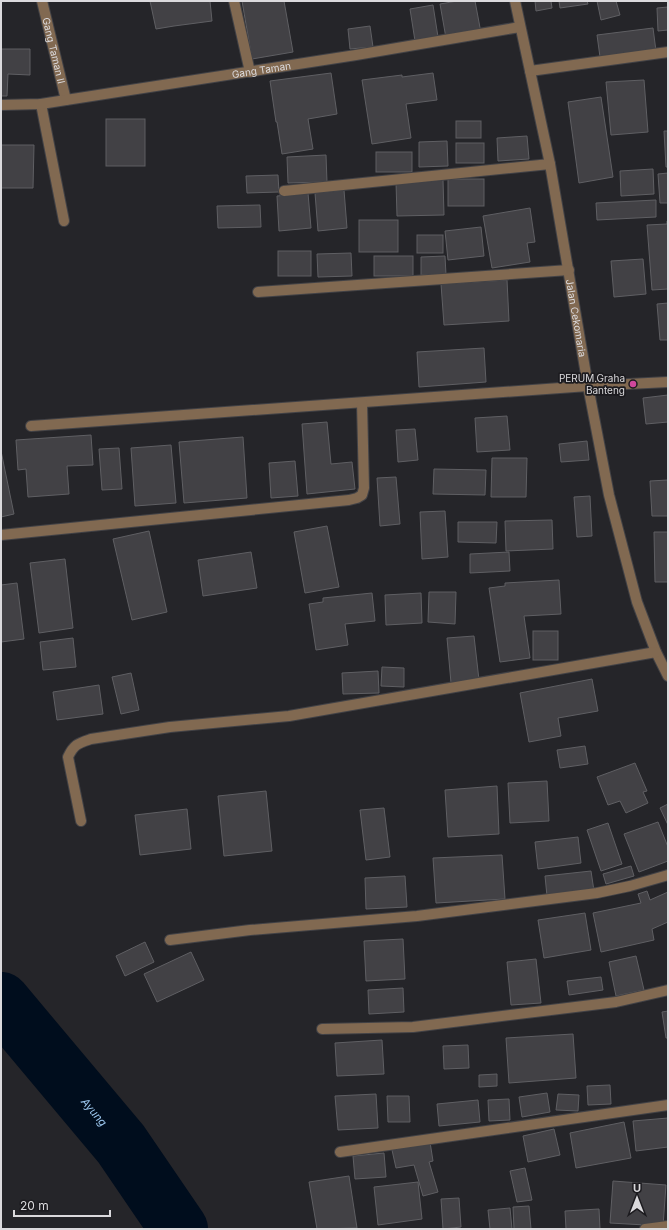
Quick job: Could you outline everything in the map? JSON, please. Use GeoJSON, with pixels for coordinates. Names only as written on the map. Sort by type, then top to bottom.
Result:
{"type":"FeatureCollection","features":[{"type":"Feature","properties":{"kind":"street","name":"Gang Taman II"},"geometry":{"type":"LineString","coordinates":[[42,1],[66,100]]}},
{"type":"Feature","properties":{"kind":"street"},"geometry":{"type":"LineString","coordinates":[[234,1],[250,72]]}},
{"type":"Feature","properties":{"kind":"street","name":"Jalan Cekomaria"},"geometry":{"type":"LineString","coordinates":[[515,1],[550,164],[588,386],[609,495],[637,602],[656,652],[666,671]]}},
{"type":"Feature","properties":{"kind":"street","name":"Gang Taman"},"geometry":{"type":"LineString","coordinates":[[1,105],[41,104],[356,55],[520,27]]}},
{"type":"Feature","properties":{"kind":"street"},"geometry":{"type":"LineString","coordinates":[[530,71],[668,52]]}},
{"type":"Feature","properties":{"kind":"street"},"geometry":{"type":"LineString","coordinates":[[41,104],[64,221]]}},
{"type":"Feature","properties":{"kind":"street"},"geometry":{"type":"LineString","coordinates":[[284,191],[550,164]]}},
{"type":"Feature","properties":{"kind":"street"},"geometry":{"type":"LineString","coordinates":[[258,292],[569,270]]}},
{"type":"Feature","properties":{"kind":"street"},"geometry":{"type":"LineString","coordinates":[[31,426],[588,386],[668,382]]}},
{"type":"Feature","properties":{"kind":"street"},"geometry":{"type":"LineString","coordinates":[[1,536],[357,498],[362,495],[364,488],[362,403]]}},
{"type":"Feature","properties":{"kind":"street"},"geometry":{"type":"LineString","coordinates":[[80,820],[68,757],[72,748],[80,742],[91,738],[170,727],[289,716],[656,652]]}},
{"type":"Feature","properties":{"kind":"street"},"geometry":{"type":"LineString","coordinates":[[170,940],[250,930],[416,916],[597,893],[630,886],[668,875]]}},
{"type":"Feature","properties":{"kind":"street"},"geometry":{"type":"LineString","coordinates":[[322,1029],[413,1027],[616,1002],[668,990]]}},
{"type":"Feature","properties":{"kind":"street"},"geometry":{"type":"LineString","coordinates":[[340,1152],[668,1105]]}},
{"type":"Feature","properties":{"kind":"street"},"geometry":{"type":"LineString","coordinates":[[645,1229],[668,1226]]}},
{"type":"Feature","properties":{"kind":"building"},"geometry":{"type":"Polygon","coordinates":[[[150,1],[210,1],[212,21],[156,29],[150,1]]]}},
{"type":"Feature","properties":{"kind":"building"},"geometry":{"type":"Polygon","coordinates":[[[242,1],[284,1],[293,52],[252,59],[242,1]]]}},
{"type":"Feature","properties":{"kind":"building"},"geometry":{"type":"Polygon","coordinates":[[[457,1],[475,1],[481,33],[446,38],[440,4],[457,1]]]}},
{"type":"Feature","properties":{"kind":"building"},"geometry":{"type":"Polygon","coordinates":[[[535,1],[551,1],[552,8],[536,11],[535,1]]]}},
{"type":"Feature","properties":{"kind":"building"},"geometry":{"type":"Polygon","coordinates":[[[559,1],[587,1],[588,4],[560,8],[559,1]]]}},
{"type":"Feature","properties":{"kind":"building"},"geometry":{"type":"Polygon","coordinates":[[[597,1],[616,1],[620,15],[601,20],[597,1]]]}},
{"type":"Feature","properties":{"kind":"building"},"geometry":{"type":"Polygon","coordinates":[[[433,5],[438,37],[415,41],[410,9],[433,5]]]}},
{"type":"Feature","properties":{"kind":"building"},"geometry":{"type":"Polygon","coordinates":[[[668,7],[668,30],[658,31],[657,8],[668,7]]]}},
{"type":"Feature","properties":{"kind":"building"},"geometry":{"type":"Polygon","coordinates":[[[370,26],[373,47],[350,49],[348,29],[370,26]]]}},
{"type":"Feature","properties":{"kind":"building"},"geometry":{"type":"Polygon","coordinates":[[[653,28],[656,51],[600,57],[597,35],[653,28]]]}},
{"type":"Feature","properties":{"kind":"building"},"geometry":{"type":"Polygon","coordinates":[[[1,49],[30,49],[30,75],[8,74],[7,96],[1,96],[1,49]]]}},
{"type":"Feature","properties":{"kind":"building"},"geometry":{"type":"Polygon","coordinates":[[[331,73],[337,114],[308,119],[313,149],[282,154],[270,81],[331,73]]]}},
{"type":"Feature","properties":{"kind":"building"},"geometry":{"type":"Polygon","coordinates":[[[433,73],[437,100],[406,104],[411,138],[372,144],[362,80],[433,73]]]}},
{"type":"Feature","properties":{"kind":"building"},"geometry":{"type":"Polygon","coordinates":[[[644,80],[648,132],[611,135],[606,82],[644,80]]]}},
{"type":"Feature","properties":{"kind":"building"},"geometry":{"type":"Polygon","coordinates":[[[601,97],[613,177],[579,183],[568,102],[601,97]]]}},
{"type":"Feature","properties":{"kind":"building"},"geometry":{"type":"Polygon","coordinates":[[[106,119],[145,119],[145,166],[106,166],[106,119]]]}},
{"type":"Feature","properties":{"kind":"building"},"geometry":{"type":"Polygon","coordinates":[[[456,121],[481,121],[481,138],[456,138],[456,121]]]}},
{"type":"Feature","properties":{"kind":"building"},"geometry":{"type":"Polygon","coordinates":[[[664,131],[668,131],[668,167],[666,167],[664,131]]]}},
{"type":"Feature","properties":{"kind":"building"},"geometry":{"type":"Polygon","coordinates":[[[527,136],[529,159],[498,161],[497,138],[527,136]]]}},
{"type":"Feature","properties":{"kind":"building"},"geometry":{"type":"Polygon","coordinates":[[[447,141],[448,166],[419,167],[419,142],[447,141]]]}},
{"type":"Feature","properties":{"kind":"building"},"geometry":{"type":"Polygon","coordinates":[[[456,143],[484,143],[484,163],[456,163],[456,143]]]}},
{"type":"Feature","properties":{"kind":"building"},"geometry":{"type":"Polygon","coordinates":[[[1,145],[34,145],[33,188],[1,188],[1,145]]]}},
{"type":"Feature","properties":{"kind":"building"},"geometry":{"type":"Polygon","coordinates":[[[376,152],[412,152],[412,172],[376,172],[376,152]]]}},
{"type":"Feature","properties":{"kind":"building"},"geometry":{"type":"Polygon","coordinates":[[[326,155],[327,182],[288,183],[287,157],[326,155]]]}},
{"type":"Feature","properties":{"kind":"building"},"geometry":{"type":"Polygon","coordinates":[[[653,169],[654,194],[621,196],[620,171],[653,169]]]}},
{"type":"Feature","properties":{"kind":"building"},"geometry":{"type":"Polygon","coordinates":[[[668,173],[668,203],[660,203],[658,174],[668,173]]]}},
{"type":"Feature","properties":{"kind":"building"},"geometry":{"type":"Polygon","coordinates":[[[278,175],[279,192],[247,193],[246,176],[278,175]]]}},
{"type":"Feature","properties":{"kind":"building"},"geometry":{"type":"Polygon","coordinates":[[[448,179],[484,179],[484,206],[448,206],[448,179]]]}},
{"type":"Feature","properties":{"kind":"building"},"geometry":{"type":"Polygon","coordinates":[[[443,180],[444,215],[397,216],[396,182],[443,180]]]}},
{"type":"Feature","properties":{"kind":"building"},"geometry":{"type":"Polygon","coordinates":[[[344,190],[347,228],[318,231],[315,193],[344,190]]]}},
{"type":"Feature","properties":{"kind":"building"},"geometry":{"type":"Polygon","coordinates":[[[308,193],[311,228],[279,231],[277,196],[308,193]]]}},
{"type":"Feature","properties":{"kind":"building"},"geometry":{"type":"Polygon","coordinates":[[[656,200],[656,217],[597,220],[596,203],[656,200]]]}},
{"type":"Feature","properties":{"kind":"building"},"geometry":{"type":"Polygon","coordinates":[[[260,205],[261,227],[218,228],[217,206],[260,205]]]}},
{"type":"Feature","properties":{"kind":"building"},"geometry":{"type":"Polygon","coordinates":[[[530,208],[535,242],[527,243],[530,262],[492,268],[483,216],[530,208]]]}},
{"type":"Feature","properties":{"kind":"building"},"geometry":{"type":"Polygon","coordinates":[[[359,220],[398,220],[398,252],[359,252],[359,220]]]}},
{"type":"Feature","properties":{"kind":"building"},"geometry":{"type":"Polygon","coordinates":[[[667,221],[668,289],[652,290],[647,225],[667,224],[667,221]]]}},
{"type":"Feature","properties":{"kind":"building"},"geometry":{"type":"Polygon","coordinates":[[[481,227],[484,256],[448,260],[445,231],[481,227]]]}},
{"type":"Feature","properties":{"kind":"building"},"geometry":{"type":"Polygon","coordinates":[[[417,235],[443,235],[443,253],[417,253],[417,235]]]}},
{"type":"Feature","properties":{"kind":"building"},"geometry":{"type":"Polygon","coordinates":[[[278,251],[311,251],[311,276],[278,276],[278,251]]]}},
{"type":"Feature","properties":{"kind":"building"},"geometry":{"type":"Polygon","coordinates":[[[351,253],[352,276],[318,277],[317,254],[351,253]]]}},
{"type":"Feature","properties":{"kind":"building"},"geometry":{"type":"Polygon","coordinates":[[[374,256],[413,256],[413,276],[374,276],[374,256]]]}},
{"type":"Feature","properties":{"kind":"building"},"geometry":{"type":"Polygon","coordinates":[[[445,256],[446,275],[421,275],[421,257],[445,256]]]}},
{"type":"Feature","properties":{"kind":"building"},"geometry":{"type":"Polygon","coordinates":[[[643,259],[646,294],[614,297],[611,261],[643,259]]]}},
{"type":"Feature","properties":{"kind":"building"},"geometry":{"type":"Polygon","coordinates":[[[507,280],[509,321],[444,325],[441,284],[507,280]]]}},
{"type":"Feature","properties":{"kind":"building"},"geometry":{"type":"Polygon","coordinates":[[[668,303],[668,340],[660,340],[657,304],[668,303]]]}},
{"type":"Feature","properties":{"kind":"building"},"geometry":{"type":"Polygon","coordinates":[[[484,348],[486,382],[419,387],[417,352],[484,348]]]}},
{"type":"Feature","properties":{"kind":"building"},"geometry":{"type":"Polygon","coordinates":[[[668,395],[668,422],[646,424],[643,398],[668,395]]]}},
{"type":"Feature","properties":{"kind":"building"},"geometry":{"type":"Polygon","coordinates":[[[507,416],[510,450],[477,452],[475,418],[507,416]]]}},
{"type":"Feature","properties":{"kind":"building"},"geometry":{"type":"Polygon","coordinates":[[[327,422],[331,464],[352,462],[355,489],[307,494],[302,424],[327,422]]]}},
{"type":"Feature","properties":{"kind":"building"},"geometry":{"type":"Polygon","coordinates":[[[415,429],[418,460],[398,462],[396,430],[415,429]]]}},
{"type":"Feature","properties":{"kind":"building"},"geometry":{"type":"Polygon","coordinates":[[[91,435],[93,465],[67,466],[69,494],[28,497],[26,469],[18,470],[16,440],[91,435]]]}},
{"type":"Feature","properties":{"kind":"building"},"geometry":{"type":"Polygon","coordinates":[[[243,437],[247,498],[184,503],[179,442],[243,437]]]}},
{"type":"Feature","properties":{"kind":"building"},"geometry":{"type":"Polygon","coordinates":[[[587,441],[589,460],[561,462],[559,444],[587,441]]]}},
{"type":"Feature","properties":{"kind":"building"},"geometry":{"type":"Polygon","coordinates":[[[171,445],[176,503],[135,506],[131,448],[171,445]]]}},
{"type":"Feature","properties":{"kind":"building"},"geometry":{"type":"Polygon","coordinates":[[[119,448],[122,489],[102,490],[99,449],[119,448]]]}},
{"type":"Feature","properties":{"kind":"building"},"geometry":{"type":"Polygon","coordinates":[[[1,451],[14,514],[1,517],[1,451]]]}},
{"type":"Feature","properties":{"kind":"building"},"geometry":{"type":"Polygon","coordinates":[[[492,458],[527,458],[526,497],[491,497],[492,458]]]}},
{"type":"Feature","properties":{"kind":"building"},"geometry":{"type":"Polygon","coordinates":[[[295,461],[298,496],[271,498],[269,463],[295,461]]]}},
{"type":"Feature","properties":{"kind":"building"},"geometry":{"type":"Polygon","coordinates":[[[434,469],[486,470],[485,495],[433,494],[434,469]]]}},
{"type":"Feature","properties":{"kind":"building"},"geometry":{"type":"Polygon","coordinates":[[[396,477],[400,524],[380,526],[377,478],[396,477]]]}},
{"type":"Feature","properties":{"kind":"building"},"geometry":{"type":"Polygon","coordinates":[[[668,480],[668,516],[652,516],[650,481],[668,480]]]}},
{"type":"Feature","properties":{"kind":"building"},"geometry":{"type":"Polygon","coordinates":[[[590,496],[592,536],[577,537],[574,497],[590,496]]]}},
{"type":"Feature","properties":{"kind":"building"},"geometry":{"type":"Polygon","coordinates":[[[445,511],[448,557],[422,559],[420,512],[445,511]]]}},
{"type":"Feature","properties":{"kind":"building"},"geometry":{"type":"Polygon","coordinates":[[[552,520],[553,549],[506,551],[505,521],[552,520]]]}},
{"type":"Feature","properties":{"kind":"building"},"geometry":{"type":"Polygon","coordinates":[[[458,522],[497,522],[496,543],[458,542],[458,522]]]}},
{"type":"Feature","properties":{"kind":"building"},"geometry":{"type":"Polygon","coordinates":[[[327,526],[339,587],[305,593],[294,532],[327,526]]]}},
{"type":"Feature","properties":{"kind":"building"},"geometry":{"type":"Polygon","coordinates":[[[149,531],[167,612],[132,620],[113,539],[149,531]]]}},
{"type":"Feature","properties":{"kind":"building"},"geometry":{"type":"Polygon","coordinates":[[[654,532],[668,532],[668,582],[655,582],[654,532]]]}},
{"type":"Feature","properties":{"kind":"building"},"geometry":{"type":"Polygon","coordinates":[[[251,552],[257,588],[203,596],[198,560],[251,552]]]}},
{"type":"Feature","properties":{"kind":"building"},"geometry":{"type":"Polygon","coordinates":[[[509,552],[510,571],[470,573],[470,554],[509,552]]]}},
{"type":"Feature","properties":{"kind":"building"},"geometry":{"type":"Polygon","coordinates":[[[65,559],[73,628],[39,633],[30,563],[65,559]]]}},
{"type":"Feature","properties":{"kind":"building"},"geometry":{"type":"Polygon","coordinates":[[[559,580],[561,614],[524,616],[530,658],[500,662],[489,588],[505,586],[505,583],[559,580]]]}},
{"type":"Feature","properties":{"kind":"building"},"geometry":{"type":"Polygon","coordinates":[[[17,583],[24,639],[1,642],[1,585],[17,583]]]}},
{"type":"Feature","properties":{"kind":"building"},"geometry":{"type":"Polygon","coordinates":[[[429,592],[456,592],[455,624],[428,622],[429,592]]]}},
{"type":"Feature","properties":{"kind":"building"},"geometry":{"type":"Polygon","coordinates":[[[372,593],[375,621],[345,624],[348,645],[316,650],[309,604],[323,602],[323,598],[372,593]]]}},
{"type":"Feature","properties":{"kind":"building"},"geometry":{"type":"Polygon","coordinates":[[[421,593],[422,623],[386,625],[385,595],[421,593]]]}},
{"type":"Feature","properties":{"kind":"building"},"geometry":{"type":"Polygon","coordinates":[[[533,631],[558,631],[558,660],[533,660],[533,631]]]}},
{"type":"Feature","properties":{"kind":"building"},"geometry":{"type":"Polygon","coordinates":[[[474,636],[479,680],[451,683],[447,638],[474,636]]]}},
{"type":"Feature","properties":{"kind":"building"},"geometry":{"type":"Polygon","coordinates":[[[73,638],[76,667],[43,670],[40,642],[73,638]]]}},
{"type":"Feature","properties":{"kind":"building"},"geometry":{"type":"Polygon","coordinates":[[[382,667],[404,668],[404,687],[381,686],[382,667]]]}},
{"type":"Feature","properties":{"kind":"building"},"geometry":{"type":"Polygon","coordinates":[[[378,671],[379,693],[343,694],[342,673],[378,671]]]}},
{"type":"Feature","properties":{"kind":"building"},"geometry":{"type":"Polygon","coordinates":[[[131,673],[139,710],[121,714],[112,677],[131,673]]]}},
{"type":"Feature","properties":{"kind":"building"},"geometry":{"type":"Polygon","coordinates":[[[592,679],[598,711],[558,718],[561,736],[529,742],[520,693],[592,679]]]}},
{"type":"Feature","properties":{"kind":"building"},"geometry":{"type":"Polygon","coordinates":[[[99,685],[103,714],[57,720],[53,692],[99,685]]]}},
{"type":"Feature","properties":{"kind":"building"},"geometry":{"type":"Polygon","coordinates":[[[585,746],[588,764],[560,768],[557,750],[585,746]]]}},
{"type":"Feature","properties":{"kind":"building"},"geometry":{"type":"Polygon","coordinates":[[[635,763],[647,791],[643,792],[648,803],[626,813],[620,801],[608,805],[597,777],[635,763]]]}},
{"type":"Feature","properties":{"kind":"building"},"geometry":{"type":"Polygon","coordinates":[[[547,781],[549,821],[510,823],[508,783],[547,781]]]}},
{"type":"Feature","properties":{"kind":"building"},"geometry":{"type":"Polygon","coordinates":[[[497,786],[499,834],[448,837],[445,790],[497,786]]]}},
{"type":"Feature","properties":{"kind":"building"},"geometry":{"type":"Polygon","coordinates":[[[266,791],[272,851],[224,856],[218,796],[266,791]]]}},
{"type":"Feature","properties":{"kind":"building"},"geometry":{"type":"Polygon","coordinates":[[[668,804],[668,825],[660,808],[668,804]]]}},
{"type":"Feature","properties":{"kind":"building"},"geometry":{"type":"Polygon","coordinates":[[[384,808],[390,857],[366,860],[360,810],[384,808]]]}},
{"type":"Feature","properties":{"kind":"building"},"geometry":{"type":"Polygon","coordinates":[[[187,809],[191,849],[140,855],[135,815],[187,809]]]}},
{"type":"Feature","properties":{"kind":"building"},"geometry":{"type":"Polygon","coordinates":[[[658,822],[668,847],[668,861],[639,872],[624,834],[658,822]]]}},
{"type":"Feature","properties":{"kind":"building"},"geometry":{"type":"Polygon","coordinates":[[[608,823],[622,864],[601,871],[587,830],[608,823]]]}},
{"type":"Feature","properties":{"kind":"building"},"geometry":{"type":"Polygon","coordinates":[[[578,837],[581,863],[538,869],[535,842],[578,837]]]}},
{"type":"Feature","properties":{"kind":"building"},"geometry":{"type":"Polygon","coordinates":[[[502,855],[505,899],[436,903],[433,858],[502,855]]]}},
{"type":"Feature","properties":{"kind":"building"},"geometry":{"type":"Polygon","coordinates":[[[631,866],[634,876],[606,884],[603,874],[631,866]]]}},
{"type":"Feature","properties":{"kind":"building"},"geometry":{"type":"Polygon","coordinates":[[[591,871],[594,891],[547,896],[545,876],[591,871]]]}},
{"type":"Feature","properties":{"kind":"building"},"geometry":{"type":"Polygon","coordinates":[[[405,876],[407,907],[366,909],[365,878],[405,876]]]}},
{"type":"Feature","properties":{"kind":"building"},"geometry":{"type":"Polygon","coordinates":[[[647,891],[650,900],[668,892],[668,922],[652,929],[654,940],[601,952],[593,913],[641,903],[638,894],[647,891]]]}},
{"type":"Feature","properties":{"kind":"building"},"geometry":{"type":"Polygon","coordinates":[[[585,913],[591,950],[544,958],[538,920],[585,913]]]}},
{"type":"Feature","properties":{"kind":"building"},"geometry":{"type":"Polygon","coordinates":[[[403,939],[405,979],[366,981],[364,941],[403,939]]]}},
{"type":"Feature","properties":{"kind":"building"},"geometry":{"type":"Polygon","coordinates":[[[145,942],[154,962],[125,976],[116,956],[145,942]]]}},
{"type":"Feature","properties":{"kind":"building"},"geometry":{"type":"Polygon","coordinates":[[[191,952],[204,980],[157,1002],[144,974],[191,952]]]}},
{"type":"Feature","properties":{"kind":"building"},"geometry":{"type":"Polygon","coordinates":[[[636,956],[644,990],[616,996],[609,962],[636,956]]]}},
{"type":"Feature","properties":{"kind":"building"},"geometry":{"type":"Polygon","coordinates":[[[536,959],[541,1003],[511,1005],[507,962],[536,959]]]}},
{"type":"Feature","properties":{"kind":"building"},"geometry":{"type":"Polygon","coordinates":[[[601,977],[603,990],[569,995],[567,981],[601,977]]]}},
{"type":"Feature","properties":{"kind":"building"},"geometry":{"type":"Polygon","coordinates":[[[403,988],[404,1012],[369,1014],[368,990],[403,988]]]}},
{"type":"Feature","properties":{"kind":"building"},"geometry":{"type":"Polygon","coordinates":[[[668,1011],[668,1038],[666,1038],[662,1012],[668,1011]]]}},
{"type":"Feature","properties":{"kind":"building"},"geometry":{"type":"Polygon","coordinates":[[[573,1034],[576,1078],[509,1083],[506,1038],[573,1034]]]}},
{"type":"Feature","properties":{"kind":"building"},"geometry":{"type":"Polygon","coordinates":[[[382,1040],[384,1074],[337,1076],[335,1043],[382,1040]]]}},
{"type":"Feature","properties":{"kind":"building"},"geometry":{"type":"Polygon","coordinates":[[[468,1045],[469,1068],[444,1069],[443,1046],[468,1045]]]}},
{"type":"Feature","properties":{"kind":"building"},"geometry":{"type":"Polygon","coordinates":[[[497,1074],[497,1086],[479,1087],[479,1075],[497,1074]]]}},
{"type":"Feature","properties":{"kind":"building"},"geometry":{"type":"Polygon","coordinates":[[[610,1085],[611,1104],[588,1105],[587,1086],[610,1085]]]}},
{"type":"Feature","properties":{"kind":"building"},"geometry":{"type":"Polygon","coordinates":[[[547,1093],[550,1112],[522,1117],[519,1097],[547,1093]]]}},
{"type":"Feature","properties":{"kind":"building"},"geometry":{"type":"Polygon","coordinates":[[[376,1094],[378,1128],[338,1130],[335,1096],[376,1094]]]}},
{"type":"Feature","properties":{"kind":"building"},"geometry":{"type":"Polygon","coordinates":[[[558,1094],[579,1095],[578,1111],[556,1110],[558,1094]]]}},
{"type":"Feature","properties":{"kind":"building"},"geometry":{"type":"Polygon","coordinates":[[[387,1096],[409,1096],[410,1122],[388,1122],[387,1096]]]}},
{"type":"Feature","properties":{"kind":"building"},"geometry":{"type":"Polygon","coordinates":[[[509,1099],[510,1120],[489,1121],[488,1100],[509,1099]]]}},
{"type":"Feature","properties":{"kind":"building"},"geometry":{"type":"Polygon","coordinates":[[[478,1100],[480,1122],[439,1126],[437,1104],[478,1100]]]}},
{"type":"Feature","properties":{"kind":"building"},"geometry":{"type":"Polygon","coordinates":[[[668,1118],[668,1147],[636,1151],[633,1121],[668,1118]]]}},
{"type":"Feature","properties":{"kind":"building"},"geometry":{"type":"Polygon","coordinates":[[[624,1122],[631,1158],[576,1168],[570,1133],[624,1122]]]}},
{"type":"Feature","properties":{"kind":"building"},"geometry":{"type":"Polygon","coordinates":[[[554,1129],[560,1155],[528,1162],[523,1136],[554,1129]]]}},
{"type":"Feature","properties":{"kind":"building"},"geometry":{"type":"Polygon","coordinates":[[[430,1142],[433,1161],[429,1162],[438,1192],[423,1196],[414,1165],[396,1168],[392,1150],[430,1142]]]}},
{"type":"Feature","properties":{"kind":"building"},"geometry":{"type":"Polygon","coordinates":[[[384,1153],[386,1177],[355,1179],[353,1156],[384,1153]]]}},
{"type":"Feature","properties":{"kind":"building"},"geometry":{"type":"Polygon","coordinates":[[[525,1168],[532,1200],[517,1202],[510,1171],[525,1168]]]}},
{"type":"Feature","properties":{"kind":"building"},"geometry":{"type":"Polygon","coordinates":[[[349,1176],[357,1228],[317,1229],[309,1182],[349,1176]]]}},
{"type":"Feature","properties":{"kind":"building"},"geometry":{"type":"Polygon","coordinates":[[[613,1181],[666,1185],[663,1226],[610,1223],[613,1181]]]}},
{"type":"Feature","properties":{"kind":"building"},"geometry":{"type":"Polygon","coordinates":[[[418,1182],[422,1219],[378,1225],[374,1187],[418,1182]]]}},
{"type":"Feature","properties":{"kind":"building"},"geometry":{"type":"Polygon","coordinates":[[[459,1198],[461,1227],[443,1229],[441,1199],[459,1198]]]}},
{"type":"Feature","properties":{"kind":"building"},"geometry":{"type":"Polygon","coordinates":[[[529,1206],[531,1229],[514,1229],[513,1207],[529,1206]]]}},
{"type":"Feature","properties":{"kind":"building"},"geometry":{"type":"Polygon","coordinates":[[[510,1208],[512,1229],[490,1229],[488,1210],[510,1208]]]}},
{"type":"Feature","properties":{"kind":"building"},"geometry":{"type":"Polygon","coordinates":[[[599,1209],[600,1229],[566,1229],[565,1211],[599,1209]]]}},
{"type":"Feature","properties":{"kind":"waterway","name":"Ayung"},"geometry":{"type":"LineString","coordinates":[[1,1001],[121,1144],[179,1229]]}},
{"type":"Feature","properties":{"kind":"place","name":"PERUM.Graha Banteng"},"geometry":{"type":"Point","coordinates":[633,384]}}]}
